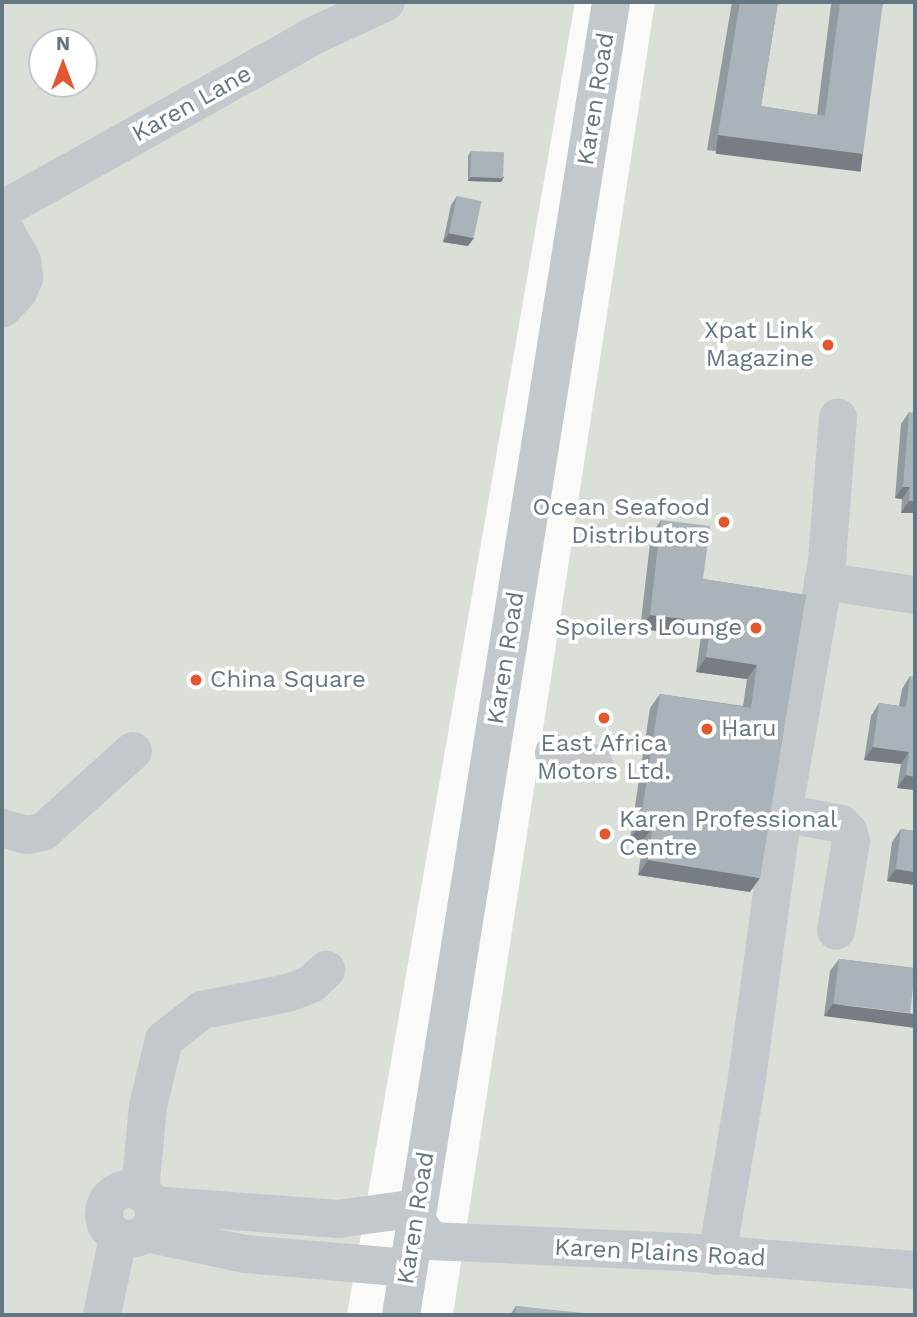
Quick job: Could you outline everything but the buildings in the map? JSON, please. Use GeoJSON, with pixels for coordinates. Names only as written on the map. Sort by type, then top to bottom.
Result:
{"type":"FeatureCollection","features":[{"type":"Feature","properties":{"kind":"street","name":"Karen Lane"},"geometry":{"type":"LineString","coordinates":[[2,211],[315,35],[386,2]]}},
{"type":"Feature","properties":{"kind":"street","name":"Karen Road"},"geometry":{"type":"LineString","coordinates":[[401,1315],[611,2]]}},
{"type":"Feature","properties":{"kind":"street"},"geometry":{"type":"LineString","coordinates":[[2,225],[22,261],[24,278],[18,292],[2,309]]}},
{"type":"Feature","properties":{"kind":"street"},"geometry":{"type":"LineString","coordinates":[[717,1256],[747,1078],[783,813],[823,581],[838,417]]}},
{"type":"Feature","properties":{"kind":"street"},"geometry":{"type":"LineString","coordinates":[[823,581],[915,595]]}},
{"type":"Feature","properties":{"kind":"street"},"geometry":{"type":"LineString","coordinates":[[2,828],[27,835],[43,832],[133,751]]}},
{"type":"Feature","properties":{"kind":"street"},"geometry":{"type":"LineString","coordinates":[[554,753],[594,764]]}},
{"type":"Feature","properties":{"kind":"street"},"geometry":{"type":"LineString","coordinates":[[783,813],[841,824],[848,831],[851,841],[836,930]]}},
{"type":"Feature","properties":{"kind":"street"},"geometry":{"type":"LineString","coordinates":[[125,1315],[139,1221],[148,1106],[164,1040],[202,1010],[288,993],[312,984],[326,970]]}},
{"type":"Feature","properties":{"kind":"street"},"geometry":{"type":"LineString","coordinates":[[139,1221],[338,1219],[416,1213]]}},
{"type":"Feature","properties":{"kind":"street","name":"Karen Plains Road"},"geometry":{"type":"LineString","coordinates":[[416,1213],[431,1241],[717,1256],[915,1270]]}},
{"type":"Feature","properties":{"kind":"street"},"geometry":{"type":"LineString","coordinates":[[139,1221],[245,1254],[408,1268]]}},
{"type":"Feature","properties":{"kind":"street"},"geometry":{"type":"LineString","coordinates":[[102,1315],[139,1221]]}},
{"type":"Feature","properties":{"kind":"shaded area"},"geometry":{"type":"Polygon","coordinates":[[[2,2],[575,2],[347,1315],[2,1315],[2,2]]]}},
{"type":"Feature","properties":{"kind":"shaded area"},"geometry":{"type":"Polygon","coordinates":[[[655,2],[915,2],[915,1315],[453,1315],[655,2]]]}},
{"type":"Feature","properties":{"kind":"place","name":"Xpat Link Magazine"},"geometry":{"type":"Point","coordinates":[828,345]}},
{"type":"Feature","properties":{"kind":"place","name":"Ocean Seafood Distributors"},"geometry":{"type":"Point","coordinates":[724,522]}},
{"type":"Feature","properties":{"kind":"place","name":"Spoilers Lounge"},"geometry":{"type":"Point","coordinates":[756,628]}},
{"type":"Feature","properties":{"kind":"place","name":"China Square"},"geometry":{"type":"Point","coordinates":[196,680]}},
{"type":"Feature","properties":{"kind":"place","name":"East Africa Motors Ltd."},"geometry":{"type":"Point","coordinates":[604,718]}},
{"type":"Feature","properties":{"kind":"place","name":"Haru"},"geometry":{"type":"Point","coordinates":[707,729]}},
{"type":"Feature","properties":{"kind":"place","name":"Karen Professional Centre"},"geometry":{"type":"Point","coordinates":[605,834]}}]}
